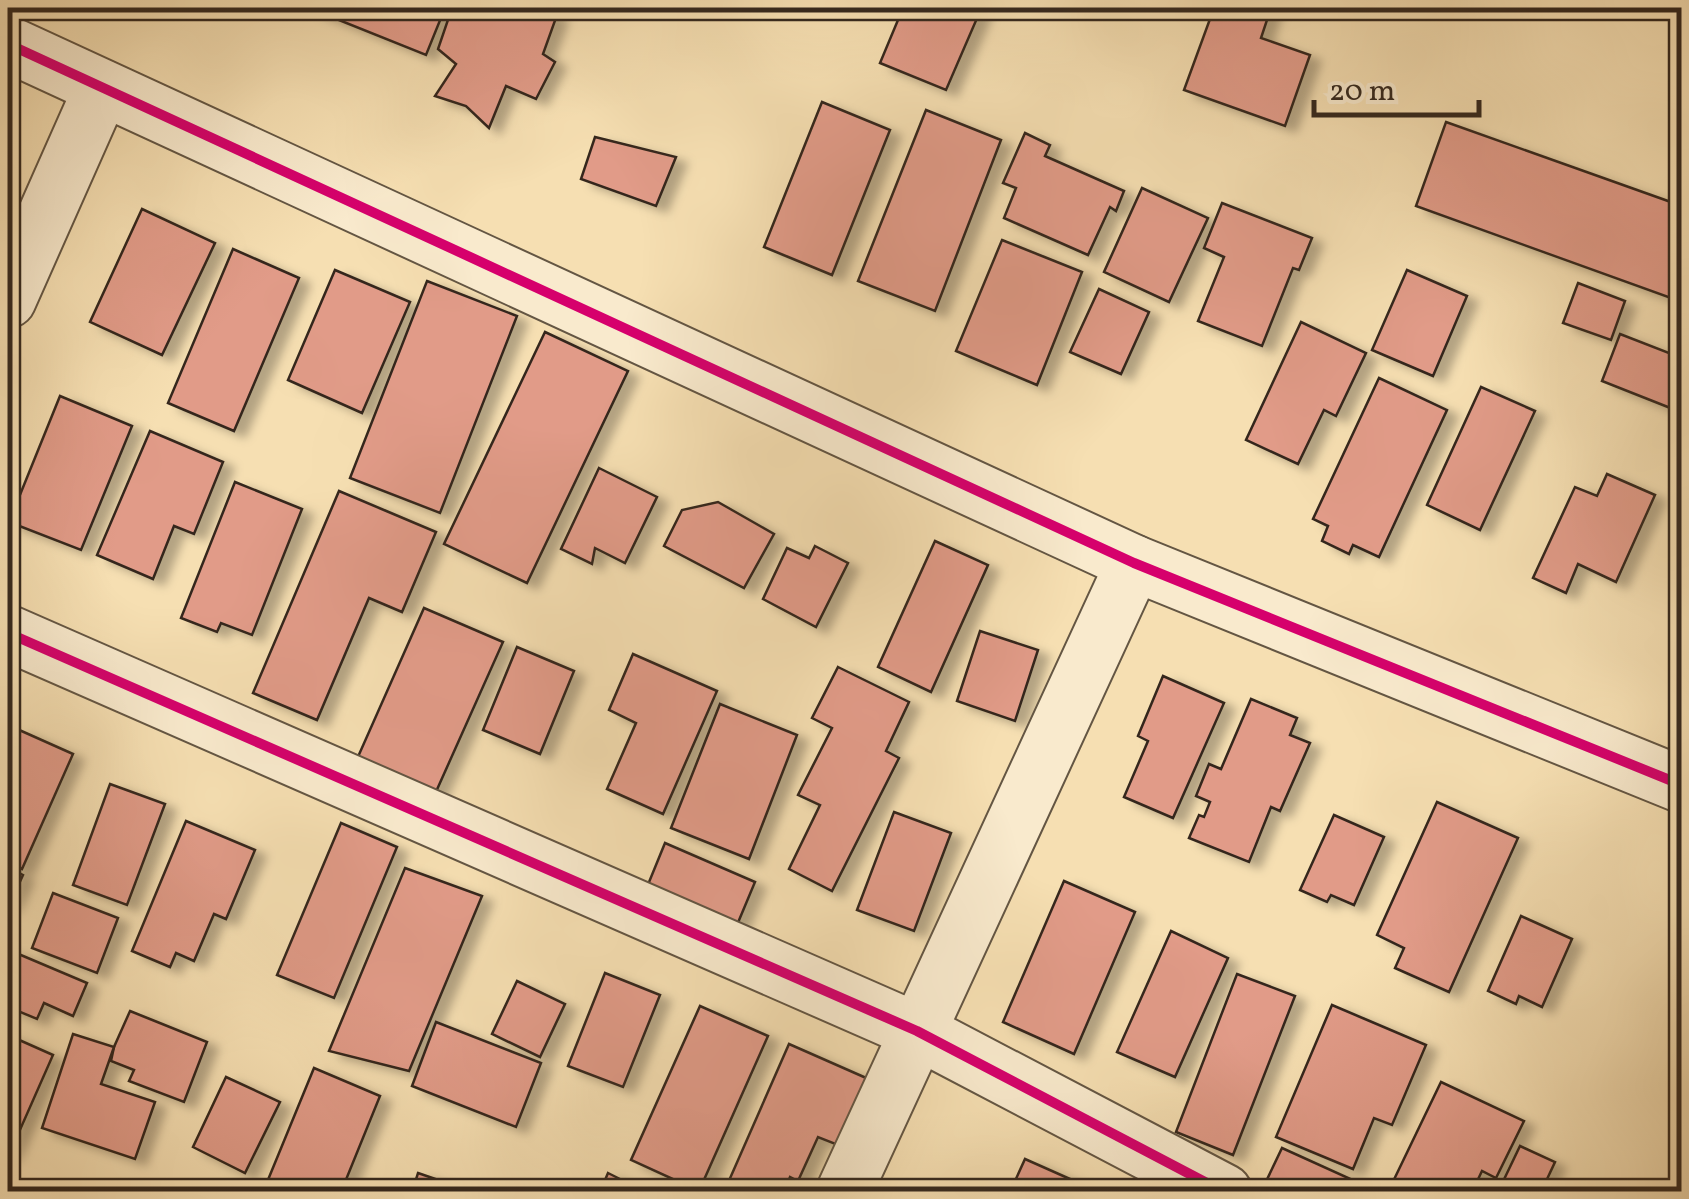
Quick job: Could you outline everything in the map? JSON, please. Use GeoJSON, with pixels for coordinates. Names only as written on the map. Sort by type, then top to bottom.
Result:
{"type":"FeatureCollection","features":[{"type":"Feature","properties":{"kind":"street"},"geometry":{"type":"LineString","coordinates":[[8,44],[1134,564],[1682,785]]}},
{"type":"Feature","properties":{"kind":"street"},"geometry":{"type":"LineString","coordinates":[[8,300],[102,88]]}},
{"type":"Feature","properties":{"kind":"street"},"geometry":{"type":"LineString","coordinates":[[844,1192],[1134,564]]}},
{"type":"Feature","properties":{"kind":"street"},"geometry":{"type":"LineString","coordinates":[[8,633],[916,1031],[1224,1192]]}},
{"type":"Feature","properties":{"kind":"building"},"geometry":{"type":"Polygon","coordinates":[[[309,8],[445,8],[426,55],[309,8]]]}},
{"type":"Feature","properties":{"kind":"building"},"geometry":{"type":"Polygon","coordinates":[[[452,8],[541,8],[557,15],[543,54],[555,62],[536,99],[506,86],[489,128],[466,106],[435,96],[456,64],[438,49],[452,8]]]}},
{"type":"Feature","properties":{"kind":"building"},"geometry":{"type":"Polygon","coordinates":[[[903,8],[981,9],[946,90],[880,63],[903,8]]]}},
{"type":"Feature","properties":{"kind":"building"},"geometry":{"type":"Polygon","coordinates":[[[1214,8],[1271,8],[1261,38],[1310,55],[1285,126],[1184,90],[1214,8]]]}},
{"type":"Feature","properties":{"kind":"building"},"geometry":{"type":"Polygon","coordinates":[[[822,102],[890,130],[832,275],[764,247],[822,102]]]}},
{"type":"Feature","properties":{"kind":"building"},"geometry":{"type":"Polygon","coordinates":[[[926,110],[1001,140],[935,311],[858,281],[926,110]]]}},
{"type":"Feature","properties":{"kind":"building"},"geometry":{"type":"Polygon","coordinates":[[[1446,122],[1682,206],[1682,302],[1416,206],[1446,122]]]}},
{"type":"Feature","properties":{"kind":"building"},"geometry":{"type":"Polygon","coordinates":[[[1025,133],[1050,145],[1045,156],[1124,191],[1116,211],[1110,207],[1088,255],[1004,218],[1016,188],[1003,183],[1025,133]]]}},
{"type":"Feature","properties":{"kind":"building"},"geometry":{"type":"Polygon","coordinates":[[[595,137],[676,157],[656,206],[581,179],[595,137]]]}},
{"type":"Feature","properties":{"kind":"building"},"geometry":{"type":"Polygon","coordinates":[[[1142,188],[1208,218],[1169,302],[1104,272],[1142,188]]]}},
{"type":"Feature","properties":{"kind":"building"},"geometry":{"type":"Polygon","coordinates":[[[1222,203],[1312,238],[1299,270],[1293,268],[1262,346],[1198,321],[1224,257],[1204,248],[1222,203]]]}},
{"type":"Feature","properties":{"kind":"building"},"geometry":{"type":"Polygon","coordinates":[[[142,209],[215,243],[162,355],[90,322],[142,209]]]}},
{"type":"Feature","properties":{"kind":"building"},"geometry":{"type":"Polygon","coordinates":[[[1002,240],[1082,272],[1037,385],[956,351],[1002,240]]]}},
{"type":"Feature","properties":{"kind":"building"},"geometry":{"type":"Polygon","coordinates":[[[233,249],[299,278],[234,431],[168,403],[233,249]]]}},
{"type":"Feature","properties":{"kind":"building"},"geometry":{"type":"Polygon","coordinates":[[[335,270],[410,302],[362,413],[288,380],[335,270]]]}},
{"type":"Feature","properties":{"kind":"building"},"geometry":{"type":"Polygon","coordinates":[[[1407,270],[1467,296],[1433,376],[1372,350],[1407,270]]]}},
{"type":"Feature","properties":{"kind":"building"},"geometry":{"type":"Polygon","coordinates":[[[427,281],[517,316],[440,513],[350,478],[427,281]]]}},
{"type":"Feature","properties":{"kind":"building"},"geometry":{"type":"Polygon","coordinates":[[[1578,283],[1625,301],[1611,340],[1563,323],[1578,283]]]}},
{"type":"Feature","properties":{"kind":"building"},"geometry":{"type":"Polygon","coordinates":[[[1099,289],[1149,312],[1121,374],[1070,352],[1099,289]]]}},
{"type":"Feature","properties":{"kind":"building"},"geometry":{"type":"Polygon","coordinates":[[[1301,322],[1366,353],[1336,416],[1324,410],[1298,464],[1246,440],[1301,322]]]}},
{"type":"Feature","properties":{"kind":"building"},"geometry":{"type":"Polygon","coordinates":[[[545,332],[628,371],[527,583],[444,544],[545,332]]]}},
{"type":"Feature","properties":{"kind":"building"},"geometry":{"type":"Polygon","coordinates":[[[1620,334],[1682,358],[1682,400],[1678,411],[1602,381],[1620,334]]]}},
{"type":"Feature","properties":{"kind":"building"},"geometry":{"type":"Polygon","coordinates":[[[1379,378],[1447,410],[1379,557],[1353,545],[1349,554],[1322,541],[1328,526],[1313,519],[1379,378]]]}},
{"type":"Feature","properties":{"kind":"building"},"geometry":{"type":"Polygon","coordinates":[[[1481,387],[1535,411],[1480,530],[1427,505],[1481,387]]]}},
{"type":"Feature","properties":{"kind":"building"},"geometry":{"type":"Polygon","coordinates":[[[60,396],[132,426],[81,550],[9,522],[60,396]]]}},
{"type":"Feature","properties":{"kind":"building"},"geometry":{"type":"Polygon","coordinates":[[[150,431],[223,462],[194,534],[174,526],[153,579],[97,555],[150,431]]]}},
{"type":"Feature","properties":{"kind":"building"},"geometry":{"type":"Polygon","coordinates":[[[599,468],[657,497],[625,563],[595,548],[592,564],[561,549],[599,468]]]}},
{"type":"Feature","properties":{"kind":"building"},"geometry":{"type":"Polygon","coordinates":[[[1607,474],[1655,495],[1616,582],[1578,564],[1566,593],[1533,578],[1575,487],[1597,496],[1607,474]]]}},
{"type":"Feature","properties":{"kind":"building"},"geometry":{"type":"Polygon","coordinates":[[[235,482],[302,509],[252,635],[221,623],[217,632],[181,618],[235,482]]]}},
{"type":"Feature","properties":{"kind":"building"},"geometry":{"type":"Polygon","coordinates":[[[339,491],[436,532],[402,612],[369,598],[317,720],[253,693],[339,491]]]}},
{"type":"Feature","properties":{"kind":"building"},"geometry":{"type":"Polygon","coordinates":[[[718,502],[774,534],[744,588],[664,546],[682,510],[718,502]]]}},
{"type":"Feature","properties":{"kind":"building"},"geometry":{"type":"Polygon","coordinates":[[[935,541],[988,565],[931,692],[878,667],[935,541]]]}},
{"type":"Feature","properties":{"kind":"building"},"geometry":{"type":"Polygon","coordinates":[[[815,546],[848,563],[816,627],[763,599],[787,548],[809,558],[815,546]]]}},
{"type":"Feature","properties":{"kind":"building"},"geometry":{"type":"Polygon","coordinates":[[[424,608],[503,642],[435,794],[357,759],[424,608]]]}},
{"type":"Feature","properties":{"kind":"building"},"geometry":{"type":"Polygon","coordinates":[[[980,631],[1038,650],[1015,721],[957,701],[980,631]]]}},
{"type":"Feature","properties":{"kind":"building"},"geometry":{"type":"Polygon","coordinates":[[[517,647],[574,671],[540,754],[483,730],[517,647]]]}},
{"type":"Feature","properties":{"kind":"building"},"geometry":{"type":"Polygon","coordinates":[[[633,654],[717,691],[663,814],[607,789],[636,723],[609,710],[633,654]]]}},
{"type":"Feature","properties":{"kind":"building"},"geometry":{"type":"Polygon","coordinates":[[[838,667],[909,702],[886,751],[899,758],[832,891],[789,869],[820,805],[798,795],[832,728],[812,718],[838,667]]]}},
{"type":"Feature","properties":{"kind":"building"},"geometry":{"type":"Polygon","coordinates":[[[1163,676],[1224,703],[1173,818],[1124,797],[1148,741],[1138,736],[1163,676]]]}},
{"type":"Feature","properties":{"kind":"building"},"geometry":{"type":"Polygon","coordinates":[[[1251,699],[1297,718],[1290,735],[1310,743],[1280,811],[1271,807],[1249,862],[1189,838],[1210,802],[1196,796],[1209,764],[1221,769],[1251,699]]]}},
{"type":"Feature","properties":{"kind":"building"},"geometry":{"type":"Polygon","coordinates":[[[720,704],[797,735],[749,859],[671,828],[720,704]]]}},
{"type":"Feature","properties":{"kind":"building"},"geometry":{"type":"Polygon","coordinates":[[[17,729],[73,754],[22,869],[8,863],[8,750],[17,729]]]}},
{"type":"Feature","properties":{"kind":"building"},"geometry":{"type":"Polygon","coordinates":[[[110,784],[165,804],[127,905],[73,885],[110,784]]]}},
{"type":"Feature","properties":{"kind":"building"},"geometry":{"type":"Polygon","coordinates":[[[1437,802],[1518,838],[1449,992],[1395,968],[1404,948],[1377,935],[1437,802]]]}},
{"type":"Feature","properties":{"kind":"building"},"geometry":{"type":"Polygon","coordinates":[[[894,812],[951,833],[914,931],[857,910],[894,812]]]}},
{"type":"Feature","properties":{"kind":"building"},"geometry":{"type":"Polygon","coordinates":[[[1334,815],[1384,837],[1354,905],[1331,895],[1327,902],[1300,890],[1334,815]]]}},
{"type":"Feature","properties":{"kind":"building"},"geometry":{"type":"Polygon","coordinates":[[[186,821],[255,850],[226,919],[214,914],[194,961],[176,953],[170,967],[132,951],[186,821]]]}},
{"type":"Feature","properties":{"kind":"building"},"geometry":{"type":"Polygon","coordinates":[[[341,823],[397,847],[334,998],[277,975],[341,823]]]}},
{"type":"Feature","properties":{"kind":"building"},"geometry":{"type":"Polygon","coordinates":[[[665,843],[755,882],[737,925],[647,887],[665,843]]]}},
{"type":"Feature","properties":{"kind":"building"},"geometry":{"type":"Polygon","coordinates":[[[8,867],[23,875],[8,908],[8,867]]]}},
{"type":"Feature","properties":{"kind":"building"},"geometry":{"type":"Polygon","coordinates":[[[405,868],[482,896],[409,1071],[329,1051],[405,868]]]}},
{"type":"Feature","properties":{"kind":"building"},"geometry":{"type":"Polygon","coordinates":[[[1064,881],[1135,912],[1074,1054],[1003,1022],[1064,881]]]}},
{"type":"Feature","properties":{"kind":"building"},"geometry":{"type":"Polygon","coordinates":[[[53,893],[118,918],[97,973],[32,948],[53,893]]]}},
{"type":"Feature","properties":{"kind":"building"},"geometry":{"type":"Polygon","coordinates":[[[1521,916],[1572,939],[1542,1007],[1519,996],[1516,1004],[1488,991],[1521,916]]]}},
{"type":"Feature","properties":{"kind":"building"},"geometry":{"type":"Polygon","coordinates":[[[1171,931],[1228,958],[1175,1077],[1117,1052],[1171,931]]]}},
{"type":"Feature","properties":{"kind":"building"},"geometry":{"type":"Polygon","coordinates":[[[9,950],[87,983],[73,1016],[44,1003],[37,1019],[8,1007],[9,950]]]}},
{"type":"Feature","properties":{"kind":"building"},"geometry":{"type":"Polygon","coordinates":[[[605,973],[660,995],[623,1087],[568,1066],[605,973]]]}},
{"type":"Feature","properties":{"kind":"building"},"geometry":{"type":"Polygon","coordinates":[[[1237,974],[1295,996],[1233,1155],[1176,1132],[1237,974]]]}},
{"type":"Feature","properties":{"kind":"building"},"geometry":{"type":"Polygon","coordinates":[[[517,981],[565,1004],[540,1057],[492,1034],[517,981]]]}},
{"type":"Feature","properties":{"kind":"building"},"geometry":{"type":"Polygon","coordinates":[[[1332,1005],[1426,1045],[1392,1125],[1374,1118],[1353,1169],[1276,1137],[1332,1005]]]}},
{"type":"Feature","properties":{"kind":"building"},"geometry":{"type":"Polygon","coordinates":[[[700,1006],[768,1036],[699,1191],[631,1160],[700,1006]]]}},
{"type":"Feature","properties":{"kind":"building"},"geometry":{"type":"Polygon","coordinates":[[[130,1011],[207,1042],[184,1102],[129,1081],[134,1070],[111,1061],[130,1011]]]}},
{"type":"Feature","properties":{"kind":"building"},"geometry":{"type":"Polygon","coordinates":[[[436,1022],[541,1063],[516,1127],[412,1086],[436,1022]]]}},
{"type":"Feature","properties":{"kind":"building"},"geometry":{"type":"Polygon","coordinates":[[[73,1034],[114,1047],[101,1084],[155,1102],[135,1159],[42,1128],[73,1034]]]}},
{"type":"Feature","properties":{"kind":"building"},"geometry":{"type":"Polygon","coordinates":[[[8,1035],[53,1055],[8,1157],[8,1035]]]}},
{"type":"Feature","properties":{"kind":"building"},"geometry":{"type":"Polygon","coordinates":[[[789,1044],[873,1081],[843,1147],[818,1137],[798,1181],[790,1177],[784,1192],[724,1192],[789,1044]]]}},
{"type":"Feature","properties":{"kind":"building"},"geometry":{"type":"Polygon","coordinates":[[[314,1068],[380,1096],[341,1192],[263,1192],[314,1068]]]}},
{"type":"Feature","properties":{"kind":"building"},"geometry":{"type":"Polygon","coordinates":[[[226,1077],[280,1102],[245,1173],[193,1147],[226,1077]]]}},
{"type":"Feature","properties":{"kind":"building"},"geometry":{"type":"Polygon","coordinates":[[[1441,1082],[1524,1121],[1496,1178],[1482,1171],[1472,1192],[1388,1192],[1441,1082]]]}},
{"type":"Feature","properties":{"kind":"building"},"geometry":{"type":"Polygon","coordinates":[[[1520,1146],[1555,1162],[1541,1192],[1498,1192],[1520,1146]]]}},
{"type":"Feature","properties":{"kind":"building"},"geometry":{"type":"Polygon","coordinates":[[[1282,1148],[1377,1191],[1377,1192],[1261,1192],[1282,1148]]]}},
{"type":"Feature","properties":{"kind":"building"},"geometry":{"type":"Polygon","coordinates":[[[1025,1159],[1097,1191],[1010,1192],[1025,1159]]]}},
{"type":"Feature","properties":{"kind":"building"},"geometry":{"type":"Polygon","coordinates":[[[418,1173],[473,1192],[412,1192],[418,1173]]]}},
{"type":"Feature","properties":{"kind":"building"},"geometry":{"type":"Polygon","coordinates":[[[608,1173],[646,1192],[600,1192],[608,1173]]]}},
{"type":"Feature","properties":{"kind":"cycle path"},"geometry":{"type":"LineString","coordinates":[[8,44],[1134,563],[1682,785]]}},
{"type":"Feature","properties":{"kind":"cycle path"},"geometry":{"type":"LineString","coordinates":[[8,633],[917,1031],[1224,1192]]}}]}
